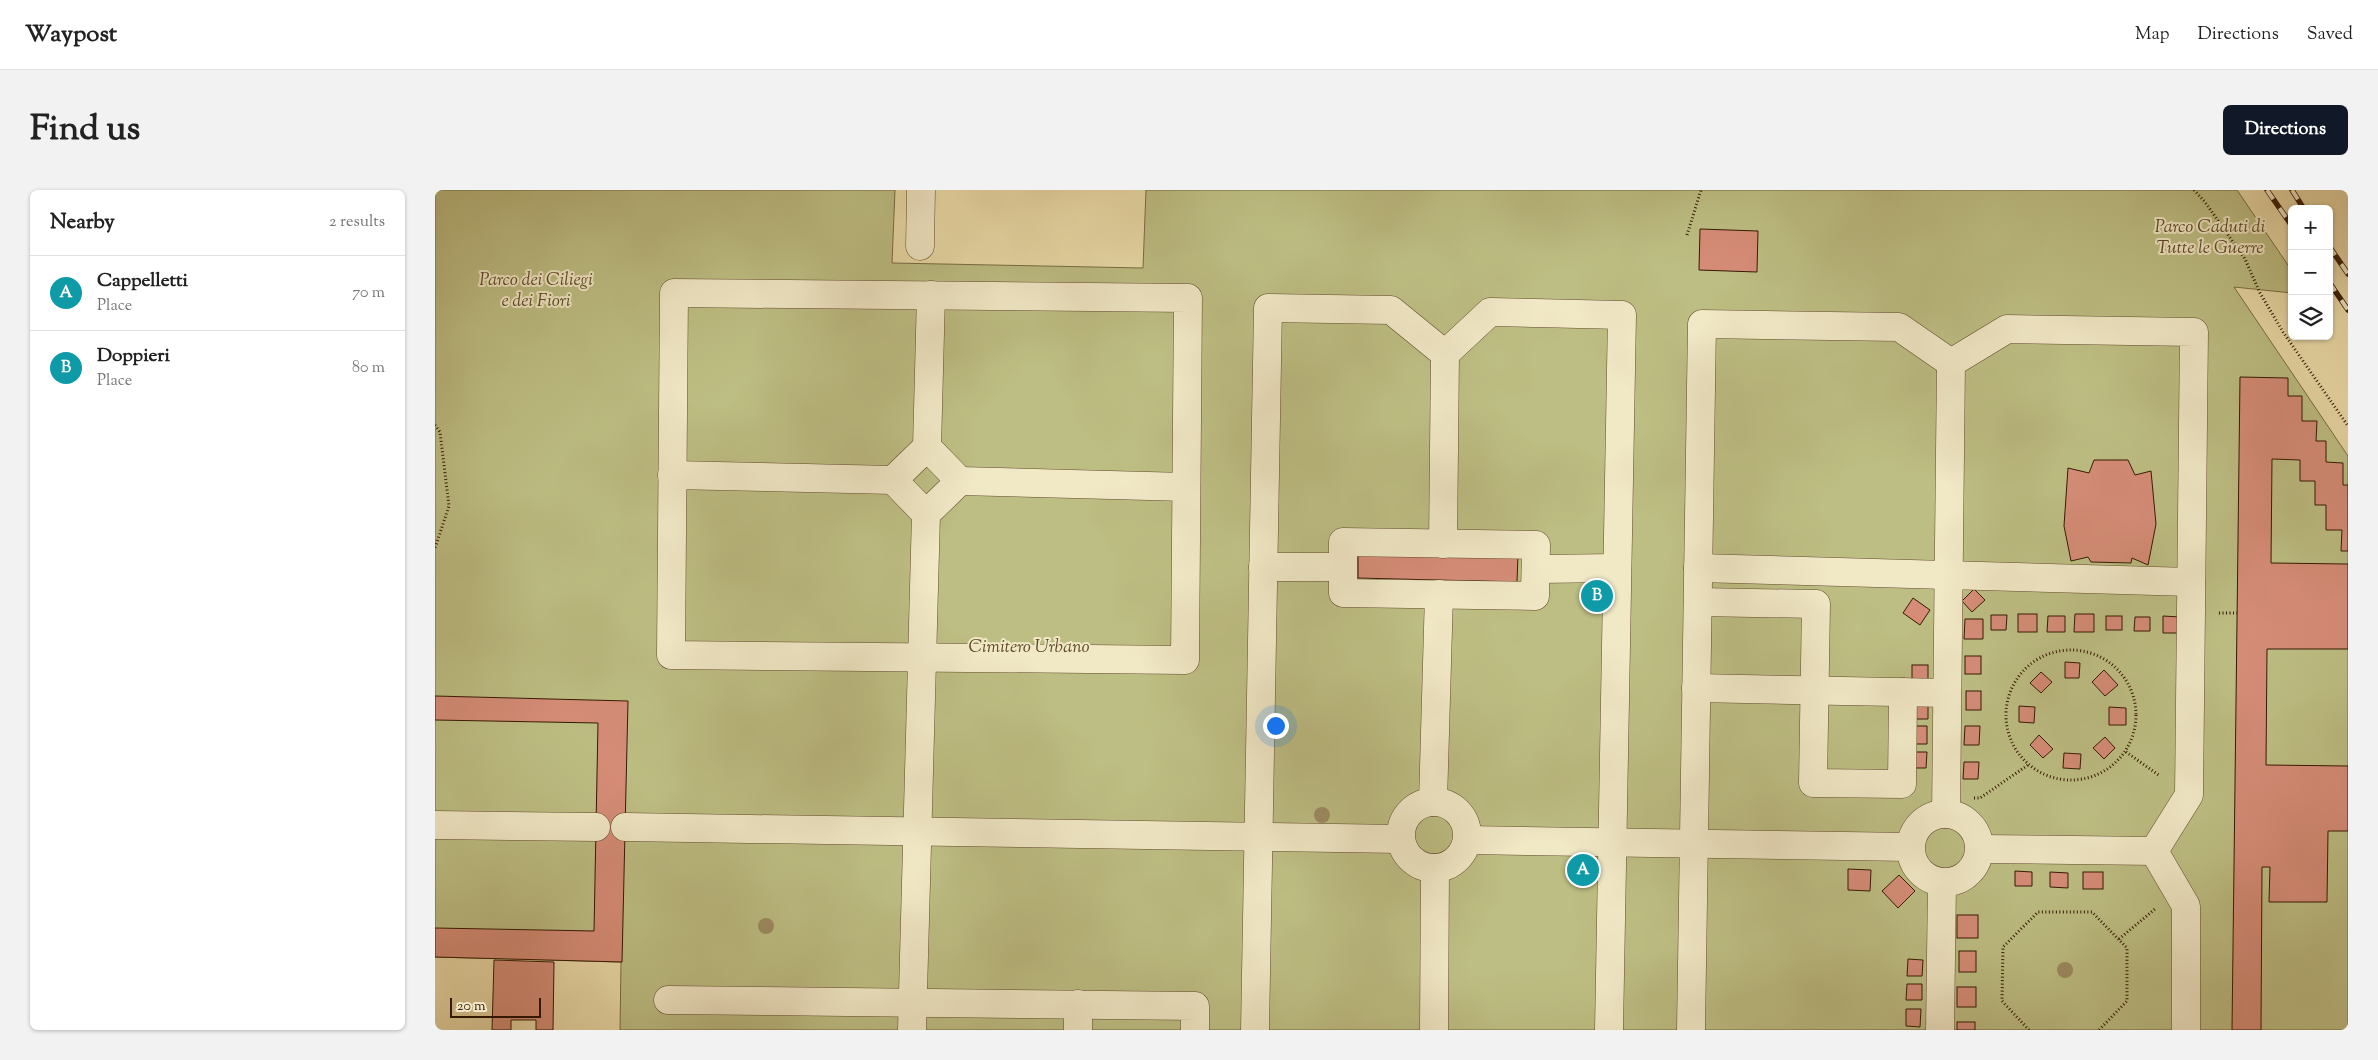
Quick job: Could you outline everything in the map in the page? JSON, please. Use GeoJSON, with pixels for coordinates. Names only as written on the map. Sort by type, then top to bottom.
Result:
{"type":"FeatureCollection","features":[{"type":"Feature","properties":{"kind":"street"},"geometry":{"type":"LineString","coordinates":[[920,246],[921,190]]}},
{"type":"Feature","properties":{"kind":"street"},"geometry":{"type":"LineString","coordinates":[[674,293],[931,296],[1188,298],[1185,660],[671,655],[674,293]]}},
{"type":"Feature","properties":{"kind":"street"},"geometry":{"type":"LineString","coordinates":[[893,480],[927,447],[931,296]]}},
{"type":"Feature","properties":{"kind":"street"},"geometry":{"type":"LineString","coordinates":[[1255,1030],[1268,308],[1391,310],[1445,354]]}},
{"type":"Feature","properties":{"kind":"street"},"geometry":{"type":"LineString","coordinates":[[1443,544],[1445,354],[1490,312],[1622,315],[1609,1030]]}},
{"type":"Feature","properties":{"kind":"street"},"geometry":{"type":"LineString","coordinates":[[1691,1030],[1702,324],[1899,327],[1951,363]]}},
{"type":"Feature","properties":{"kind":"street"},"geometry":{"type":"LineString","coordinates":[[1951,363],[2007,329],[2194,332],[2189,795],[2154,851]]}},
{"type":"Feature","properties":{"kind":"street"},"geometry":{"type":"LineString","coordinates":[[1946,797],[1935,815],[1921,824],[1912,836],[1910,847],[1911,858],[1919,871],[1932,880],[1942,883],[1953,882],[1973,870],[1978,860],[1980,848],[1978,837],[1966,820],[1956,815],[1946,797],[1951,363]]}},
{"type":"Feature","properties":{"kind":"street"},"geometry":{"type":"LineString","coordinates":[[927,447],[960,481],[1186,487]]}},
{"type":"Feature","properties":{"kind":"street"},"geometry":{"type":"LineString","coordinates":[[672,475],[893,480],[926,514]]}},
{"type":"Feature","properties":{"kind":"street"},"geometry":{"type":"LineString","coordinates":[[912,1030],[926,514],[960,481]]}},
{"type":"Feature","properties":{"kind":"street"},"geometry":{"type":"LineString","coordinates":[[1343,542],[1536,545],[1535,596],[1343,593],[1343,567],[1343,542]]}},
{"type":"Feature","properties":{"kind":"street"},"geometry":{"type":"LineString","coordinates":[[1263,567],[1343,567]]}},
{"type":"Feature","properties":{"kind":"street"},"geometry":{"type":"LineString","coordinates":[[1536,569],[1617,568]]}},
{"type":"Feature","properties":{"kind":"street"},"geometry":{"type":"LineString","coordinates":[[1698,568],[2191,582]]}},
{"type":"Feature","properties":{"kind":"street"},"geometry":{"type":"LineString","coordinates":[[1433,802],[1439,594]]}},
{"type":"Feature","properties":{"kind":"street"},"geometry":{"type":"LineString","coordinates":[[1698,602],[1815,604],[1813,783],[1902,784],[1903,692]]}},
{"type":"Feature","properties":{"kind":"street"},"geometry":{"type":"LineString","coordinates":[[1696,688],[1947,693]]}},
{"type":"Feature","properties":{"kind":"street"},"geometry":{"type":"LineString","coordinates":[[1902,780],[1946,797]]}},
{"type":"Feature","properties":{"kind":"street"},"geometry":{"type":"LineString","coordinates":[[1433,802],[1443,803],[1459,813],[1464,821],[1467,840],[1464,849],[1452,863],[1435,868],[1416,863],[1403,848],[1401,840],[1401,828],[1405,818],[1413,809],[1422,804],[1433,802]]}},
{"type":"Feature","properties":{"kind":"street"},"geometry":{"type":"LineString","coordinates":[[435,825],[596,827]]}},
{"type":"Feature","properties":{"kind":"street"},"geometry":{"type":"LineString","coordinates":[[625,827],[1401,840]]}},
{"type":"Feature","properties":{"kind":"street"},"geometry":{"type":"LineString","coordinates":[[1467,840],[1910,847]]}},
{"type":"Feature","properties":{"kind":"street"},"geometry":{"type":"LineString","coordinates":[[1980,848],[2154,851]]}},
{"type":"Feature","properties":{"kind":"street"},"geometry":{"type":"LineString","coordinates":[[2154,851],[2186,906],[2186,1030]]}},
{"type":"Feature","properties":{"kind":"street"},"geometry":{"type":"LineString","coordinates":[[1433,1030],[1435,868]]}},
{"type":"Feature","properties":{"kind":"street"},"geometry":{"type":"LineString","coordinates":[[1940,1030],[1942,883]]}},
{"type":"Feature","properties":{"kind":"street"},"geometry":{"type":"LineString","coordinates":[[668,1000],[913,1001],[1078,1017],[1195,1006],[1195,1030]]}},
{"type":"Feature","properties":{"kind":"path"},"geometry":{"type":"LineString","coordinates":[[1687,235],[1701,190]]}},
{"type":"Feature","properties":{"kind":"path"},"geometry":{"type":"LineString","coordinates":[[2194,190],[2205,202],[2245,259],[2260,293],[2283,332],[2348,426]]}},
{"type":"Feature","properties":{"kind":"path"},"geometry":{"type":"LineString","coordinates":[[435,425],[440,432],[449,506],[435,548]]}},
{"type":"Feature","properties":{"kind":"path"},"geometry":{"type":"LineString","coordinates":[[2078,650],[2097,654],[2113,664],[2126,679],[2135,696],[2137,715],[2134,734],[2126,752],[2113,766],[2096,776],[2077,781],[2057,779],[2042,774],[2028,765],[2017,753],[2007,731],[2006,707],[2010,691],[2018,676],[2029,665],[2043,656],[2058,651],[2078,650]]}},
{"type":"Feature","properties":{"kind":"path"},"geometry":{"type":"LineString","coordinates":[[2126,752],[2189,795]]}},
{"type":"Feature","properties":{"kind":"path"},"geometry":{"type":"LineString","coordinates":[[1946,797],[1980,798],[2028,765]]}},
{"type":"Feature","properties":{"kind":"path"},"geometry":{"type":"LineString","coordinates":[[2119,939],[2178,891]]}},
{"type":"Feature","properties":{"kind":"path"},"geometry":{"type":"LineString","coordinates":[[2029,1030],[2002,1001],[2003,947],[2038,912],[2092,912],[2127,948],[2127,1001],[2099,1030]]}},
{"type":"Feature","properties":{"kind":"green space","name":"Cimitero Urbano"},"geometry":{"type":"Polygon","coordinates":[[[435,190],[895,190],[892,263],[1143,268],[1146,190],[2237,190],[2288,265],[2288,293],[2234,287],[2348,456],[2348,1030],[620,1030],[621,962],[435,957],[435,190]]]}},
{"type":"Feature","properties":{"kind":"building"},"geometry":{"type":"Polygon","coordinates":[[[1700,229],[1758,231],[1757,272],[1699,270],[1700,229]]]}},
{"type":"Feature","properties":{"kind":"building"},"geometry":{"type":"Polygon","coordinates":[[[2240,377],[2288,378],[2288,396],[2302,396],[2302,421],[2317,421],[2316,441],[2326,441],[2326,462],[2343,463],[2343,485],[2348,485],[2348,551],[2341,551],[2342,530],[2326,530],[2326,505],[2315,505],[2315,481],[2300,481],[2300,460],[2272,459],[2271,563],[2348,564],[2348,649],[2267,649],[2266,765],[2348,766],[2348,831],[2328,831],[2327,902],[2269,902],[2270,867],[2262,867],[2261,1030],[2232,1030],[2240,377]]]}},
{"type":"Feature","properties":{"kind":"building"},"geometry":{"type":"Polygon","coordinates":[[[2094,460],[2128,460],[2135,475],[2151,471],[2156,524],[2148,565],[2132,558],[2131,563],[2091,562],[2088,557],[2071,561],[2064,526],[2068,468],[2089,473],[2094,460]]]}},
{"type":"Feature","properties":{"kind":"building"},"geometry":{"type":"Polygon","coordinates":[[[1358,551],[1518,554],[1517,582],[1358,578],[1358,551]]]}},
{"type":"Feature","properties":{"kind":"building"},"geometry":{"type":"Polygon","coordinates":[[[1974,589],[1985,600],[1972,612],[1962,601],[1974,589]]]}},
{"type":"Feature","properties":{"kind":"building"},"geometry":{"type":"Polygon","coordinates":[[[1913,598],[1930,610],[1920,625],[1903,613],[1913,598]]]}},
{"type":"Feature","properties":{"kind":"building"},"geometry":{"type":"Polygon","coordinates":[[[2018,614],[2037,614],[2037,632],[2018,632],[2018,614]]]}},
{"type":"Feature","properties":{"kind":"building"},"geometry":{"type":"Polygon","coordinates":[[[2075,614],[2094,614],[2094,632],[2074,632],[2075,614]]]}},
{"type":"Feature","properties":{"kind":"building"},"geometry":{"type":"Polygon","coordinates":[[[1991,615],[2007,615],[2006,630],[1991,630],[1991,615]]]}},
{"type":"Feature","properties":{"kind":"building"},"geometry":{"type":"Polygon","coordinates":[[[2048,616],[2065,616],[2065,632],[2047,632],[2048,616]]]}},
{"type":"Feature","properties":{"kind":"building"},"geometry":{"type":"Polygon","coordinates":[[[2106,616],[2122,616],[2122,630],[2106,630],[2106,616]]]}},
{"type":"Feature","properties":{"kind":"building"},"geometry":{"type":"Polygon","coordinates":[[[2163,616],[2180,617],[2180,633],[2163,633],[2163,616]]]}},
{"type":"Feature","properties":{"kind":"building"},"geometry":{"type":"Polygon","coordinates":[[[2135,617],[2150,617],[2150,631],[2134,631],[2135,617]]]}},
{"type":"Feature","properties":{"kind":"building"},"geometry":{"type":"Polygon","coordinates":[[[1965,619],[1983,619],[1983,639],[1964,639],[1965,619]]]}},
{"type":"Feature","properties":{"kind":"building"},"geometry":{"type":"Polygon","coordinates":[[[1965,656],[1981,656],[1981,674],[1965,674],[1965,656]]]}},
{"type":"Feature","properties":{"kind":"building"},"geometry":{"type":"Polygon","coordinates":[[[2065,662],[2080,663],[2079,678],[2065,678],[2065,662]]]}},
{"type":"Feature","properties":{"kind":"building"},"geometry":{"type":"Polygon","coordinates":[[[1912,665],[1928,665],[1928,683],[1912,683],[1912,665]]]}},
{"type":"Feature","properties":{"kind":"building"},"geometry":{"type":"Polygon","coordinates":[[[2104,670],[2118,685],[2105,696],[2092,682],[2104,670]]]}},
{"type":"Feature","properties":{"kind":"building"},"geometry":{"type":"Polygon","coordinates":[[[2041,672],[2052,682],[2041,693],[2030,683],[2041,672]]]}},
{"type":"Feature","properties":{"kind":"building"},"geometry":{"type":"Polygon","coordinates":[[[1966,691],[1981,691],[1981,710],[1966,710],[1966,691]]]}},
{"type":"Feature","properties":{"kind":"building"},"geometry":{"type":"Polygon","coordinates":[[[435,696],[628,701],[622,962],[435,957],[435,928],[594,931],[598,723],[435,720],[435,696]]]}},
{"type":"Feature","properties":{"kind":"building"},"geometry":{"type":"Polygon","coordinates":[[[1912,703],[1928,704],[1928,719],[1912,719],[1912,703]]]}},
{"type":"Feature","properties":{"kind":"building"},"geometry":{"type":"Polygon","coordinates":[[[2019,706],[2035,707],[2034,723],[2019,722],[2019,706]]]}},
{"type":"Feature","properties":{"kind":"building"},"geometry":{"type":"Polygon","coordinates":[[[2109,707],[2126,708],[2126,725],[2109,725],[2109,707]]]}},
{"type":"Feature","properties":{"kind":"building"},"geometry":{"type":"Polygon","coordinates":[[[1912,726],[1927,726],[1927,744],[1911,744],[1912,726]]]}},
{"type":"Feature","properties":{"kind":"building"},"geometry":{"type":"Polygon","coordinates":[[[1965,726],[1980,726],[1979,745],[1964,745],[1965,726]]]}},
{"type":"Feature","properties":{"kind":"building"},"geometry":{"type":"Polygon","coordinates":[[[2039,735],[2053,749],[2043,758],[2030,745],[2039,735]]]}},
{"type":"Feature","properties":{"kind":"building"},"geometry":{"type":"Polygon","coordinates":[[[2105,737],[2115,748],[2104,759],[2093,748],[2105,737]]]}},
{"type":"Feature","properties":{"kind":"building"},"geometry":{"type":"Polygon","coordinates":[[[1911,752],[1927,752],[1926,768],[1911,768],[1911,752]]]}},
{"type":"Feature","properties":{"kind":"building"},"geometry":{"type":"Polygon","coordinates":[[[2064,753],[2081,754],[2080,769],[2063,768],[2064,753]]]}},
{"type":"Feature","properties":{"kind":"building"},"geometry":{"type":"Polygon","coordinates":[[[1964,762],[1979,762],[1978,779],[1963,779],[1964,762]]]}},
{"type":"Feature","properties":{"kind":"building"},"geometry":{"type":"Polygon","coordinates":[[[1848,869],[1871,870],[1870,891],[1848,890],[1848,869]]]}},
{"type":"Feature","properties":{"kind":"building"},"geometry":{"type":"Polygon","coordinates":[[[2015,871],[2032,872],[2032,886],[2015,886],[2015,871]]]}},
{"type":"Feature","properties":{"kind":"building"},"geometry":{"type":"Polygon","coordinates":[[[2050,872],[2068,873],[2068,888],[2050,887],[2050,872]]]}},
{"type":"Feature","properties":{"kind":"building"},"geometry":{"type":"Polygon","coordinates":[[[2083,872],[2103,872],[2103,889],[2083,889],[2083,872]]]}},
{"type":"Feature","properties":{"kind":"building"},"geometry":{"type":"Polygon","coordinates":[[[1899,875],[1915,891],[1898,908],[1882,891],[1899,875]]]}},
{"type":"Feature","properties":{"kind":"building"},"geometry":{"type":"Polygon","coordinates":[[[1957,915],[1978,915],[1978,938],[1957,938],[1957,915]]]}},
{"type":"Feature","properties":{"kind":"building"},"geometry":{"type":"Polygon","coordinates":[[[1959,951],[1976,951],[1976,972],[1959,972],[1959,951]]]}},
{"type":"Feature","properties":{"kind":"building"},"geometry":{"type":"Polygon","coordinates":[[[1908,959],[1923,960],[1922,976],[1907,976],[1908,959]]]}},
{"type":"Feature","properties":{"kind":"building"},"geometry":{"type":"Polygon","coordinates":[[[494,960],[554,962],[553,1030],[536,1030],[536,1020],[511,1020],[511,1030],[492,1030],[494,960]]]}},
{"type":"Feature","properties":{"kind":"building"},"geometry":{"type":"Polygon","coordinates":[[[1907,984],[1922,984],[1922,1000],[1906,1000],[1907,984]]]}},
{"type":"Feature","properties":{"kind":"building"},"geometry":{"type":"Polygon","coordinates":[[[1957,987],[1976,987],[1976,1007],[1957,1007],[1957,987]]]}},
{"type":"Feature","properties":{"kind":"building"},"geometry":{"type":"Polygon","coordinates":[[[1906,1009],[1921,1009],[1920,1027],[1906,1026],[1906,1009]]]}},
{"type":"Feature","properties":{"kind":"building"},"geometry":{"type":"Polygon","coordinates":[[[1957,1022],[1975,1022],[1975,1030],[1957,1030],[1957,1022]]]}},
{"type":"Feature","properties":{"kind":"railway"},"geometry":{"type":"LineString","coordinates":[[2267,190],[2288,220]]}},
{"type":"Feature","properties":{"kind":"railway"},"geometry":{"type":"LineString","coordinates":[[2292,190],[2301,205]]}},
{"type":"Feature","properties":{"kind":"railway"},"geometry":{"type":"LineString","coordinates":[[2332,250],[2348,274]]}},
{"type":"Feature","properties":{"kind":"railway"},"geometry":{"type":"LineString","coordinates":[[2333,288],[2348,310]]}},
{"type":"Feature","properties":{"kind":"place","name":"Doppieri"},"geometry":{"type":"Point","coordinates":[1597,596]}},
{"type":"Feature","properties":{"kind":"place","name":"Cappelletti"},"geometry":{"type":"Point","coordinates":[1583,870]}},
{"type":"Feature","properties":{"kind":"park label","name":"Parco Caduti di Tutte le Guerre"},"geometry":{"type":"Point","coordinates":[2210,238]}},
{"type":"Feature","properties":{"kind":"park label","name":"Parco dei Ciliegi e dei Fiori"},"geometry":{"type":"Point","coordinates":[536,291]}}]}
